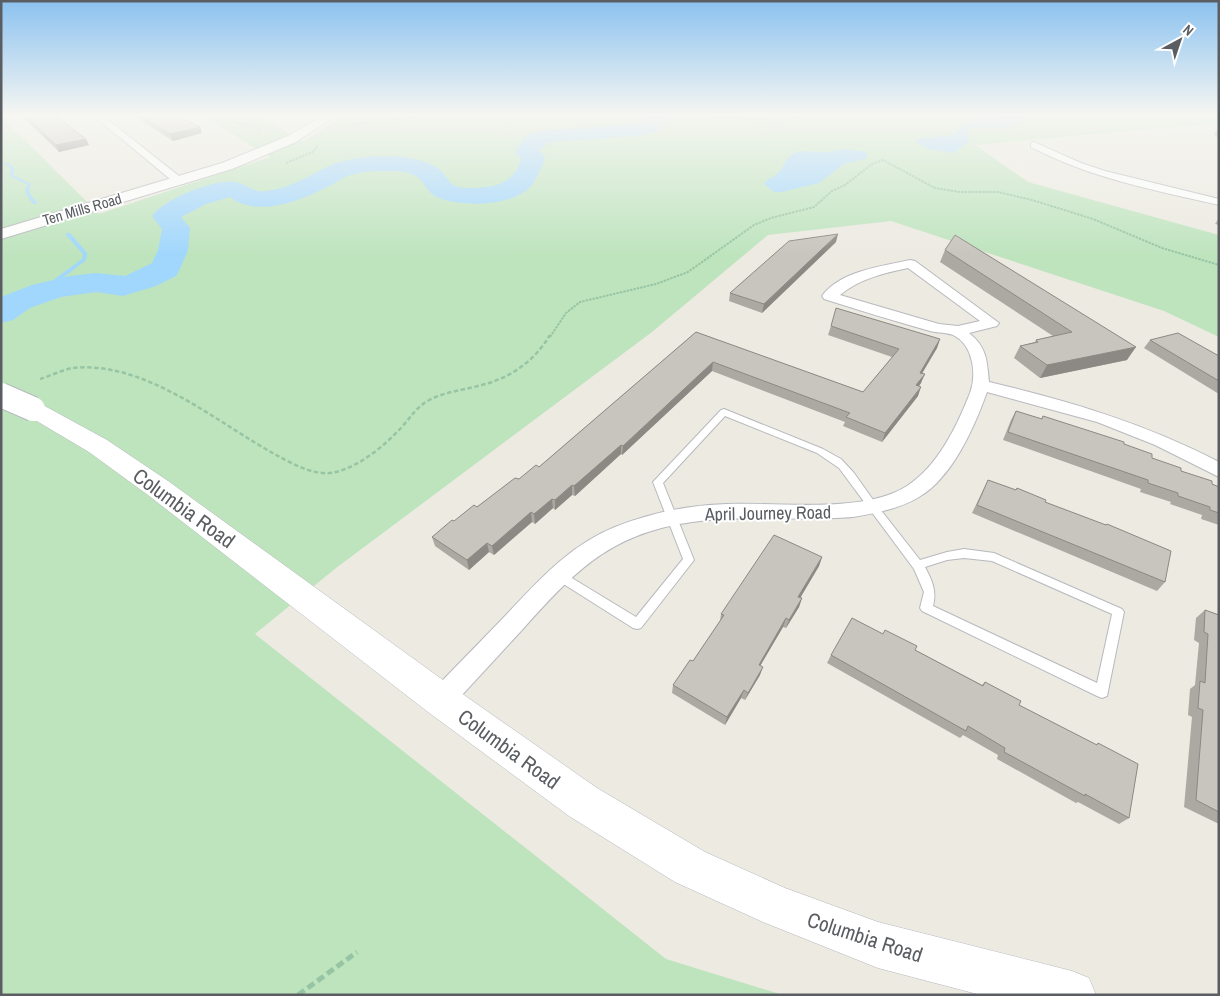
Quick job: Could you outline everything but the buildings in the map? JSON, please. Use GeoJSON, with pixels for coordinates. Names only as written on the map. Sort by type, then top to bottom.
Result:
{"type":"FeatureCollection","features":[{"type":"Feature","properties":{"kind":"main road","name":"Columbia Road"},"geometry":{"type":"LineString","coordinates":[[25,394],[158,488],[441,700],[583,802],[690,867],[778,907],[967,977],[1055,993]]}},
{"type":"Feature","properties":{"kind":"street"},"geometry":{"type":"LineString","coordinates":[[156,162],[180,182]]}},
{"type":"Feature","properties":{"kind":"street","name":"Ten Mills Road"},"geometry":{"type":"LineString","coordinates":[[1,234],[81,209],[180,182],[235,162]]}},
{"type":"Feature","properties":{"kind":"street"},"geometry":{"type":"LineString","coordinates":[[1068,162],[1087,169],[1219,202]]}},
{"type":"Feature","properties":{"kind":"street"},"geometry":{"type":"LineString","coordinates":[[910,264],[992,323],[958,331],[937,328],[830,296],[842,285],[861,276],[910,264]]}},
{"type":"Feature","properties":{"kind":"street","name":"April Journey Road"},"geometry":{"type":"LineString","coordinates":[[441,700],[558,575],[606,540],[674,518],[740,510],[837,512],[872,506],[913,492],[931,477],[946,456],[974,405],[981,385],[979,355],[970,341],[958,331]]}},
{"type":"Feature","properties":{"kind":"street"},"geometry":{"type":"LineString","coordinates":[[981,385],[1045,400],[1120,423],[1179,448],[1219,470]]}},
{"type":"Feature","properties":{"kind":"lane"},"geometry":{"type":"LineString","coordinates":[[558,575],[637,624],[689,560],[674,518],[658,482],[724,412],[830,456],[853,477],[872,506],[917,565],[928,584],[931,596],[926,608],[1102,692],[1118,612],[994,557],[974,552],[954,553],[917,565]]}},
{"type":"Feature","properties":{"kind":"path"},"geometry":{"type":"LineString","coordinates":[[25,394],[59,370],[84,366],[115,370],[142,378],[274,454],[309,470],[322,473],[332,472],[352,465],[386,441],[401,428],[414,410],[429,399],[493,384],[513,374],[532,359],[542,348],[566,312],[577,303],[644,286],[690,271],[762,221],[811,208],[822,202],[828,193],[847,184],[867,166],[876,162]]}},
{"type":"Feature","properties":{"kind":"path"},"geometry":{"type":"LineString","coordinates":[[887,162],[935,188],[960,192],[998,192],[1024,198],[1093,219],[1162,248],[1219,265]]}},
{"type":"Feature","properties":{"kind":"path"},"geometry":{"type":"LineString","coordinates":[[298,995],[357,952]]}},
{"type":"Feature","properties":{"kind":"green space"},"geometry":{"type":"Polygon","coordinates":[[[1,162],[47,162],[99,214],[254,162],[1000,162],[1028,182],[1219,235],[1219,337],[1164,311],[891,221],[768,235],[652,332],[336,568],[255,634],[666,959],[783,995],[1,995],[1,162]]]}},
{"type":"Feature","properties":{"kind":"water"},"geometry":{"type":"Polygon","coordinates":[[[785,162],[850,162],[844,164],[819,183],[782,192],[774,192],[764,184],[780,170],[785,162]]]}},
{"type":"Feature","properties":{"kind":"waterway"},"geometry":{"type":"LineString","coordinates":[[1,313],[18,301],[44,292],[92,283],[128,285],[139,282],[165,269],[173,250],[176,228],[166,216],[177,207],[196,198],[216,192],[233,189],[247,197],[264,199],[290,194],[345,168],[392,164],[410,165],[421,169],[432,176],[442,189],[450,193],[477,196],[496,194],[513,188],[521,182],[532,162]]}},
{"type":"Feature","properties":{"kind":"waterway"},"geometry":{"type":"LineString","coordinates":[[1,163],[9,165],[13,169],[11,175],[30,185],[27,189],[28,194],[35,203]]}},
{"type":"Feature","properties":{"kind":"waterway"},"geometry":{"type":"LineString","coordinates":[[47,291],[58,279],[84,260],[85,254],[68,234]]}}]}
